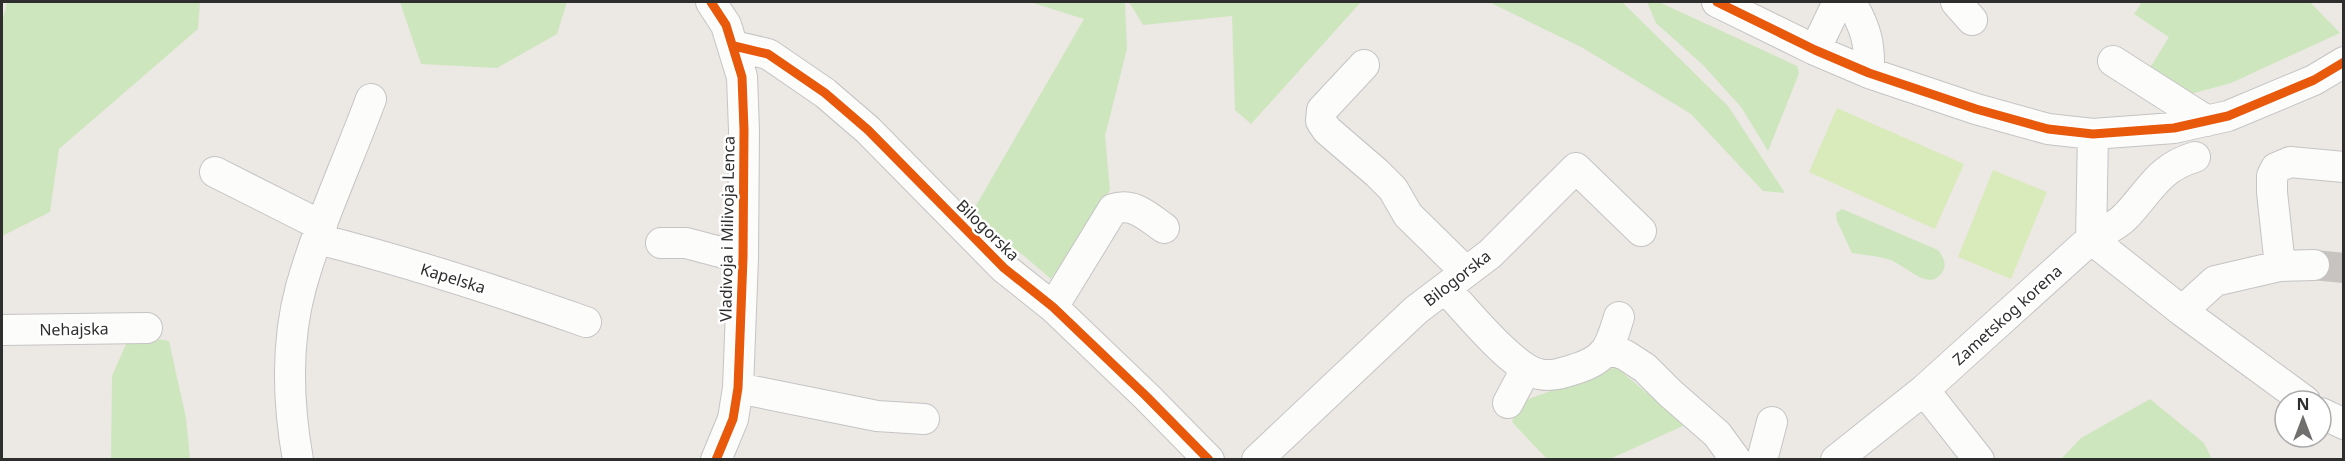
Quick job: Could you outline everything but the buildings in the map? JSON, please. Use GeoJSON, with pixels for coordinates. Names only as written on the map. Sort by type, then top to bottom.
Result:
{"type":"FeatureCollection","features":[{"type":"Feature","properties":{"kind":"street","name":"Vladivoja i Milivoja Lenca"},"geometry":{"type":"LineString","coordinates":[[711,2],[726,25],[734,46],[742,77],[743,109],[743,258],[738,388],[733,419],[716,459]]}},
{"type":"Feature","properties":{"kind":"street"},"geometry":{"type":"LineString","coordinates":[[1717,2],[1815,50],[1869,73],[1976,109],[2048,129],[2093,134],[2174,128],[2228,116],[2314,80],[2343,62]]}},
{"type":"Feature","properties":{"kind":"street"},"geometry":{"type":"LineString","coordinates":[[1815,50],[1838,2]]}},
{"type":"Feature","properties":{"kind":"street"},"geometry":{"type":"LineString","coordinates":[[1851,2],[1861,20],[1870,46],[1869,73]]}},
{"type":"Feature","properties":{"kind":"street","name":"Bilogorska"},"geometry":{"type":"LineString","coordinates":[[734,46],[768,54],[825,93],[868,130],[1004,268],[1053,307],[1209,459]]}},
{"type":"Feature","properties":{"kind":"street"},"geometry":{"type":"LineString","coordinates":[[2113,61],[2207,121]]}},
{"type":"Feature","properties":{"kind":"street"},"geometry":{"type":"LineString","coordinates":[[1364,65],[1322,110],[1321,121],[1327,130],[1393,189],[1408,215],[1455,280],[1496,343],[1526,369],[1543,375],[1563,373],[1596,361],[1609,349],[1619,317]]}},
{"type":"Feature","properties":{"kind":"street"},"geometry":{"type":"LineString","coordinates":[[298,459],[290,382],[293,330],[301,288],[371,99]]}},
{"type":"Feature","properties":{"kind":"street"},"geometry":{"type":"LineString","coordinates":[[2093,134],[2091,239],[2182,311],[2289,389]]}},
{"type":"Feature","properties":{"kind":"street","name":"Zametskog korena"},"geometry":{"type":"LineString","coordinates":[[1836,459],[1924,390],[2091,239],[2124,218],[2162,173],[2178,162],[2195,157]]}},
{"type":"Feature","properties":{"kind":"street"},"geometry":{"type":"LineString","coordinates":[[2280,266],[2272,192],[2272,176],[2276,168],[2290,162],[2343,167]]}},
{"type":"Feature","properties":{"kind":"street","name":"Bilogorska"},"geometry":{"type":"LineString","coordinates":[[1257,459],[1416,310],[1490,254],[1576,168],[1641,231]]}},
{"type":"Feature","properties":{"kind":"street","name":"Kapelska"},"geometry":{"type":"LineString","coordinates":[[215,172],[320,233],[370,252],[586,322]]}},
{"type":"Feature","properties":{"kind":"street"},"geometry":{"type":"LineString","coordinates":[[1053,307],[1113,209],[1124,206],[1136,209],[1164,228]]}},
{"type":"Feature","properties":{"kind":"street"},"geometry":{"type":"LineString","coordinates":[[661,243],[686,243],[743,258]]}},
{"type":"Feature","properties":{"kind":"street"},"geometry":{"type":"LineString","coordinates":[[2182,311],[2215,281],[2280,266],[2314,265]]}},
{"type":"Feature","properties":{"kind":"street","name":"Nehajska"},"geometry":{"type":"LineString","coordinates":[[2,330],[147,328]]}},
{"type":"Feature","properties":{"kind":"street"},"geometry":{"type":"LineString","coordinates":[[1609,349],[1625,355],[1645,368],[1717,434],[1736,459]]}},
{"type":"Feature","properties":{"kind":"street"},"geometry":{"type":"LineString","coordinates":[[1508,403],[1526,369]]}},
{"type":"Feature","properties":{"kind":"street"},"geometry":{"type":"LineString","coordinates":[[738,388],[877,416],[924,419]]}},
{"type":"Feature","properties":{"kind":"street"},"geometry":{"type":"LineString","coordinates":[[1924,390],[1979,459]]}},
{"type":"Feature","properties":{"kind":"street"},"geometry":{"type":"LineString","coordinates":[[1762,459],[1772,422]]}},
{"type":"Feature","properties":{"kind":"green space"},"geometry":{"type":"Polygon","coordinates":[[[7,2],[200,3],[198,29],[59,149],[50,212],[2,236],[2,23],[7,2]]]}},
{"type":"Feature","properties":{"kind":"green space"},"geometry":{"type":"Polygon","coordinates":[[[400,2],[567,2],[557,34],[497,68],[421,64],[400,2]]]}},
{"type":"Feature","properties":{"kind":"green space"},"geometry":{"type":"Polygon","coordinates":[[[1030,2],[1125,2],[1127,49],[1105,136],[1110,190],[1051,279],[970,216],[1084,19],[1030,2]]]}},
{"type":"Feature","properties":{"kind":"green space"},"geometry":{"type":"Polygon","coordinates":[[[1129,2],[1361,2],[1251,124],[1235,110],[1232,16],[1143,25],[1129,2]]]}},
{"type":"Feature","properties":{"kind":"green space"},"geometry":{"type":"Polygon","coordinates":[[[1489,2],[1623,3],[1728,106],[1785,193],[1763,191],[1691,114],[1583,48],[1489,2]]]}},
{"type":"Feature","properties":{"kind":"green space"},"geometry":{"type":"Polygon","coordinates":[[[1647,2],[1659,2],[1797,66],[1799,73],[1768,151],[1741,107],[1703,65],[1656,23],[1647,2]]]}},
{"type":"Feature","properties":{"kind":"green space"},"geometry":{"type":"Polygon","coordinates":[[[2142,2],[2310,2],[2340,33],[2231,83],[2165,101],[2137,83],[2169,37],[2134,14],[2142,2]]]}},
{"type":"Feature","properties":{"kind":"green space"},"geometry":{"type":"Polygon","coordinates":[[[1837,108],[1964,164],[1935,229],[1809,172],[1837,108]]]}},
{"type":"Feature","properties":{"kind":"green space"},"geometry":{"type":"Polygon","coordinates":[[[1993,170],[2047,192],[2011,279],[1958,257],[1993,170]]]}},
{"type":"Feature","properties":{"kind":"green space"},"geometry":{"type":"Polygon","coordinates":[[[1842,209],[1938,250],[1943,258],[1943,271],[1938,277],[1931,280],[1925,279],[1890,260],[1852,253],[1837,221],[1836,213],[1842,209]]]}},
{"type":"Feature","properties":{"kind":"green space"},"geometry":{"type":"Polygon","coordinates":[[[130,335],[169,341],[186,418],[190,459],[111,460],[112,376],[130,335]]]}},
{"type":"Feature","properties":{"kind":"green space"},"geometry":{"type":"Polygon","coordinates":[[[1616,367],[1685,425],[1610,459],[1548,460],[1512,422],[1518,403],[1616,367]]]}},
{"type":"Feature","properties":{"kind":"green space"},"geometry":{"type":"Polygon","coordinates":[[[2150,399],[2204,443],[2212,459],[2061,459],[2081,438],[2150,399]]]}},
{"type":"Feature","properties":{"kind":"tunnel"},"geometry":{"type":"LineString","coordinates":[[2314,265],[2344,268]]}},
{"type":"Feature","properties":{"kind":"cycle path"},"geometry":{"type":"LineString","coordinates":[[711,2],[726,25],[742,77],[744,130],[743,258],[738,388],[733,419],[716,460]]}},
{"type":"Feature","properties":{"kind":"cycle path"},"geometry":{"type":"LineString","coordinates":[[1717,2],[1815,50],[1869,73],[1976,109],[2048,129],[2093,134],[2174,128],[2228,116],[2314,80],[2344,62]]}},
{"type":"Feature","properties":{"kind":"cycle path"},"geometry":{"type":"LineString","coordinates":[[734,46],[768,54],[825,93],[868,130],[1004,268],[1053,307],[1209,460]]}}]}
